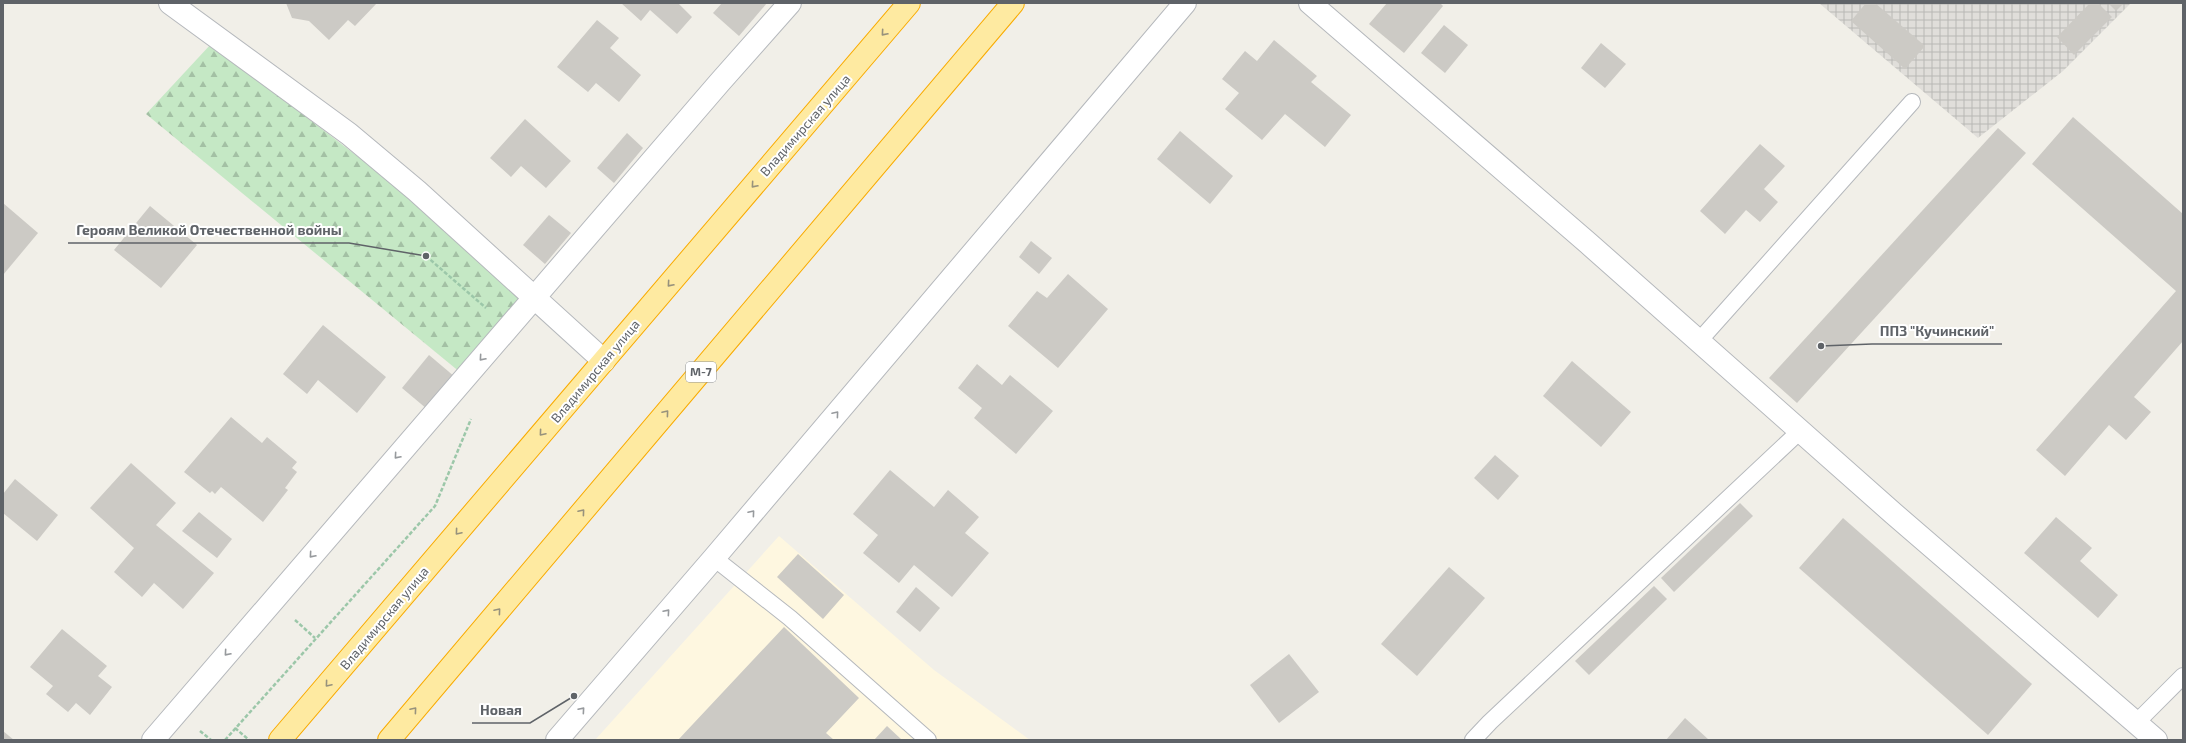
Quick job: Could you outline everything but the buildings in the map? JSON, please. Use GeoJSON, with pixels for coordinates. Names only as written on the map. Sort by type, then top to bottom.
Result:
{"type":"FeatureCollection","features":[{"type":"Feature","properties":{"kind":"highway","name":"Владимирская улица"},"geometry":{"type":"LineString","coordinates":[[280,740],[909,3]]}},
{"type":"Feature","properties":{"kind":"highway","name":"М-7"},"geometry":{"type":"LineString","coordinates":[[389,740],[1013,3]]}},
{"type":"Feature","properties":{"kind":"street"},"geometry":{"type":"LineString","coordinates":[[170,3],[349,134],[417,191],[604,361]]}},
{"type":"Feature","properties":{"kind":"street"},"geometry":{"type":"LineString","coordinates":[[153,740],[507,328],[790,3]]}},
{"type":"Feature","properties":{"kind":"street"},"geometry":{"type":"LineString","coordinates":[[557,740],[714,558],[1185,3]]}},
{"type":"Feature","properties":{"kind":"street"},"geometry":{"type":"LineString","coordinates":[[1310,3],[2156,740]]}},
{"type":"Feature","properties":{"kind":"lane"},"geometry":{"type":"LineString","coordinates":[[1699,341],[1912,102]]}},
{"type":"Feature","properties":{"kind":"lane"},"geometry":{"type":"LineString","coordinates":[[1473,740],[1490,722],[1800,431]]}},
{"type":"Feature","properties":{"kind":"lane"},"geometry":{"type":"LineString","coordinates":[[714,558],[790,618],[928,740]]}},
{"type":"Feature","properties":{"kind":"lane"},"geometry":{"type":"LineString","coordinates":[[2136,722],[2183,676]]}},
{"type":"Feature","properties":{"kind":"path"},"geometry":{"type":"LineString","coordinates":[[426,256],[507,328]]}},
{"type":"Feature","properties":{"kind":"path"},"geometry":{"type":"LineString","coordinates":[[225,740],[436,506],[471,417]]}},
{"type":"Feature","properties":{"kind":"path"},"geometry":{"type":"LineString","coordinates":[[235,728],[249,740]]}},
{"type":"Feature","properties":{"kind":"shaded area"},"geometry":{"type":"Polygon","coordinates":[[[1819,3],[2131,3],[2063,71],[1978,138],[1819,3]]]}},
{"type":"Feature","properties":{"kind":"shaded area"},"geometry":{"type":"Polygon","coordinates":[[[779,536],[934,670],[1030,740],[595,740],[779,536]]]}},
{"type":"Feature","properties":{"kind":"green space"},"geometry":{"type":"Polygon","coordinates":[[[211,44],[430,212],[527,299],[461,373],[146,114],[211,44]]]}},
{"type":"Feature","properties":{"kind":"place","name":"Героям Великой Отечественной войны"},"geometry":{"type":"Point","coordinates":[426,256]}},
{"type":"Feature","properties":{"kind":"place","name":"ППЗ \"Кучинский\""},"geometry":{"type":"Point","coordinates":[1821,346]}},
{"type":"Feature","properties":{"kind":"place","name":"Новая"},"geometry":{"type":"Point","coordinates":[574,696]}}]}
